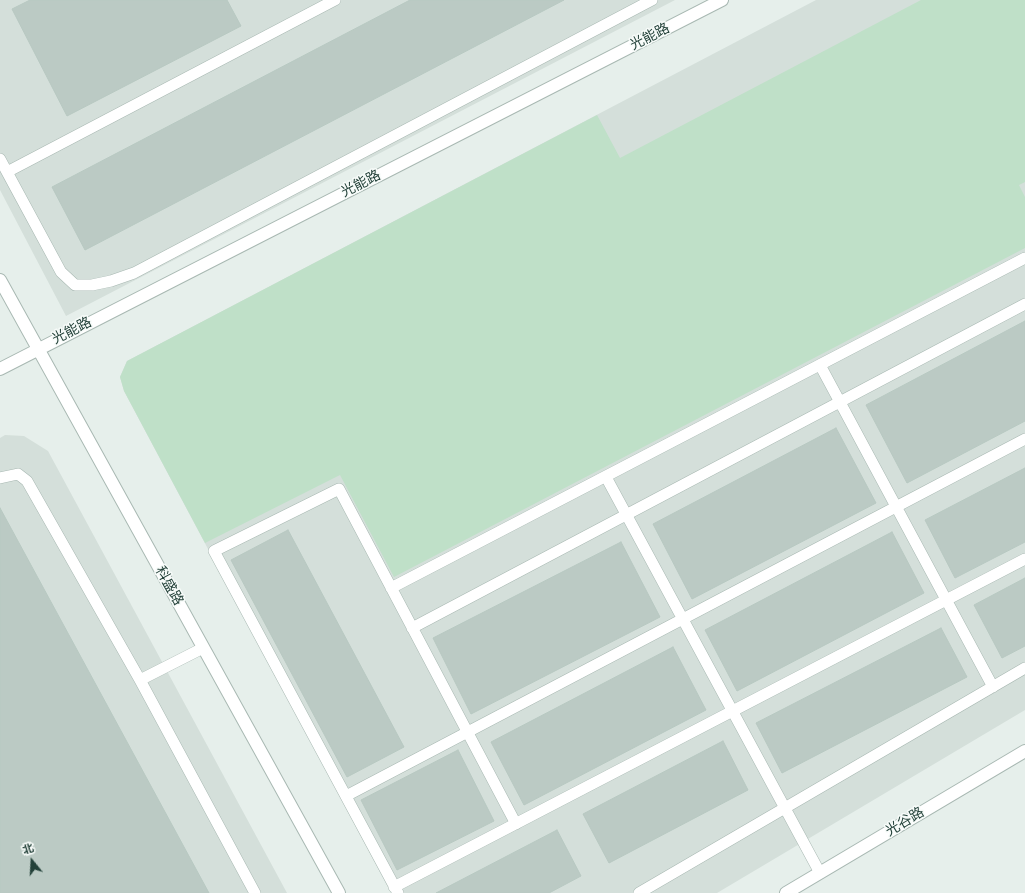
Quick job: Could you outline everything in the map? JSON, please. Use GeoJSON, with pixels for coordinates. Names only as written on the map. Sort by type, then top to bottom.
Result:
{"type":"FeatureCollection","features":[{"type":"Feature","properties":{"kind":"street","name":"光能路"},"geometry":{"type":"LineString","coordinates":[[0,369],[38,348],[722,0]]}},
{"type":"Feature","properties":{"kind":"street","name":"科盛路"},"geometry":{"type":"LineString","coordinates":[[0,280],[339,893]]}},
{"type":"Feature","properties":{"kind":"street","name":"光谷路"},"geometry":{"type":"LineString","coordinates":[[786,893],[1025,751]]}},
{"type":"Feature","properties":{"kind":"lane"},"geometry":{"type":"LineString","coordinates":[[7,172],[335,0]]}},
{"type":"Feature","properties":{"kind":"lane"},"geometry":{"type":"LineString","coordinates":[[0,159],[61,272],[75,285],[92,285],[111,281],[134,273],[652,0]]}},
{"type":"Feature","properties":{"kind":"lane"},"geometry":{"type":"LineString","coordinates":[[391,588],[1025,258]]}},
{"type":"Feature","properties":{"kind":"lane"},"geometry":{"type":"LineString","coordinates":[[412,628],[627,516],[1025,304]]}},
{"type":"Feature","properties":{"kind":"lane"},"geometry":{"type":"LineString","coordinates":[[820,365],[993,687]]}},
{"type":"Feature","properties":{"kind":"lane"},"geometry":{"type":"LineString","coordinates":[[346,796],[1025,439]]}},
{"type":"Feature","properties":{"kind":"lane"},"geometry":{"type":"LineString","coordinates":[[0,478],[18,474],[27,481],[140,680],[256,893]]}},
{"type":"Feature","properties":{"kind":"lane"},"geometry":{"type":"LineString","coordinates":[[606,477],[820,873]]}},
{"type":"Feature","properties":{"kind":"lane"},"geometry":{"type":"LineString","coordinates":[[516,824],[339,489],[214,551],[396,890],[516,824],[1025,559]]}},
{"type":"Feature","properties":{"kind":"lane"},"geometry":{"type":"LineString","coordinates":[[140,680],[203,648]]}},
{"type":"Feature","properties":{"kind":"lane"},"geometry":{"type":"LineString","coordinates":[[639,893],[1025,668]]}},
{"type":"Feature","properties":{"kind":"shaded area"},"geometry":{"type":"Polygon","coordinates":[[[0,0],[675,0],[66,316],[0,190],[0,0]]]}},
{"type":"Feature","properties":{"kind":"shaded area"},"geometry":{"type":"Polygon","coordinates":[[[816,0],[1025,0],[1025,710],[717,893],[391,893],[124,391],[120,377],[127,361],[816,0]]]}},
{"type":"Feature","properties":{"kind":"shaded area"},"geometry":{"type":"Polygon","coordinates":[[[5,435],[24,436],[48,451],[287,893],[0,893],[0,438],[5,435]]]}},
{"type":"Feature","properties":{"kind":"green space"},"geometry":{"type":"Polygon","coordinates":[[[921,0],[1025,0],[1025,182],[1019,185],[1025,197],[1025,248],[394,577],[340,475],[205,543],[124,391],[120,377],[127,361],[597,115],[620,158],[921,0]]]}},
{"type":"Feature","properties":{"kind":"building"},"geometry":{"type":"Polygon","coordinates":[[[30,0],[227,0],[241,26],[67,116],[12,9],[30,0]]]}},
{"type":"Feature","properties":{"kind":"building"},"geometry":{"type":"Polygon","coordinates":[[[410,0],[564,0],[85,250],[52,187],[410,0]]]}},
{"type":"Feature","properties":{"kind":"building"},"geometry":{"type":"Polygon","coordinates":[[[1025,321],[1025,421],[907,483],[866,405],[1025,321]]]}},
{"type":"Feature","properties":{"kind":"building"},"geometry":{"type":"Polygon","coordinates":[[[836,428],[876,503],[692,599],[653,524],[836,428]]]}},
{"type":"Feature","properties":{"kind":"building"},"geometry":{"type":"Polygon","coordinates":[[[1025,468],[1025,542],[955,578],[925,520],[1025,468]]]}},
{"type":"Feature","properties":{"kind":"building"},"geometry":{"type":"Polygon","coordinates":[[[0,508],[209,893],[0,893],[0,508]]]}},
{"type":"Feature","properties":{"kind":"building"},"geometry":{"type":"Polygon","coordinates":[[[288,530],[404,747],[347,777],[231,560],[288,530]]]}},
{"type":"Feature","properties":{"kind":"building"},"geometry":{"type":"Polygon","coordinates":[[[892,532],[924,593],[737,691],[705,630],[892,532]]]}},
{"type":"Feature","properties":{"kind":"building"},"geometry":{"type":"Polygon","coordinates":[[[621,542],[660,617],[471,714],[433,638],[621,542]]]}},
{"type":"Feature","properties":{"kind":"building"},"geometry":{"type":"Polygon","coordinates":[[[1025,578],[1025,646],[1002,658],[974,605],[1025,578]]]}},
{"type":"Feature","properties":{"kind":"building"},"geometry":{"type":"Polygon","coordinates":[[[941,628],[967,677],[782,773],[756,723],[941,628]]]}},
{"type":"Feature","properties":{"kind":"building"},"geometry":{"type":"Polygon","coordinates":[[[673,647],[706,710],[524,805],[491,742],[673,647]]]}},
{"type":"Feature","properties":{"kind":"building"},"geometry":{"type":"Polygon","coordinates":[[[723,741],[748,790],[609,863],[583,814],[723,741]]]}},
{"type":"Feature","properties":{"kind":"building"},"geometry":{"type":"Polygon","coordinates":[[[458,750],[494,821],[397,870],[361,800],[458,750]]]}},
{"type":"Feature","properties":{"kind":"building"},"geometry":{"type":"Polygon","coordinates":[[[557,830],[581,876],[549,893],[436,893],[557,830]]]}}]}
